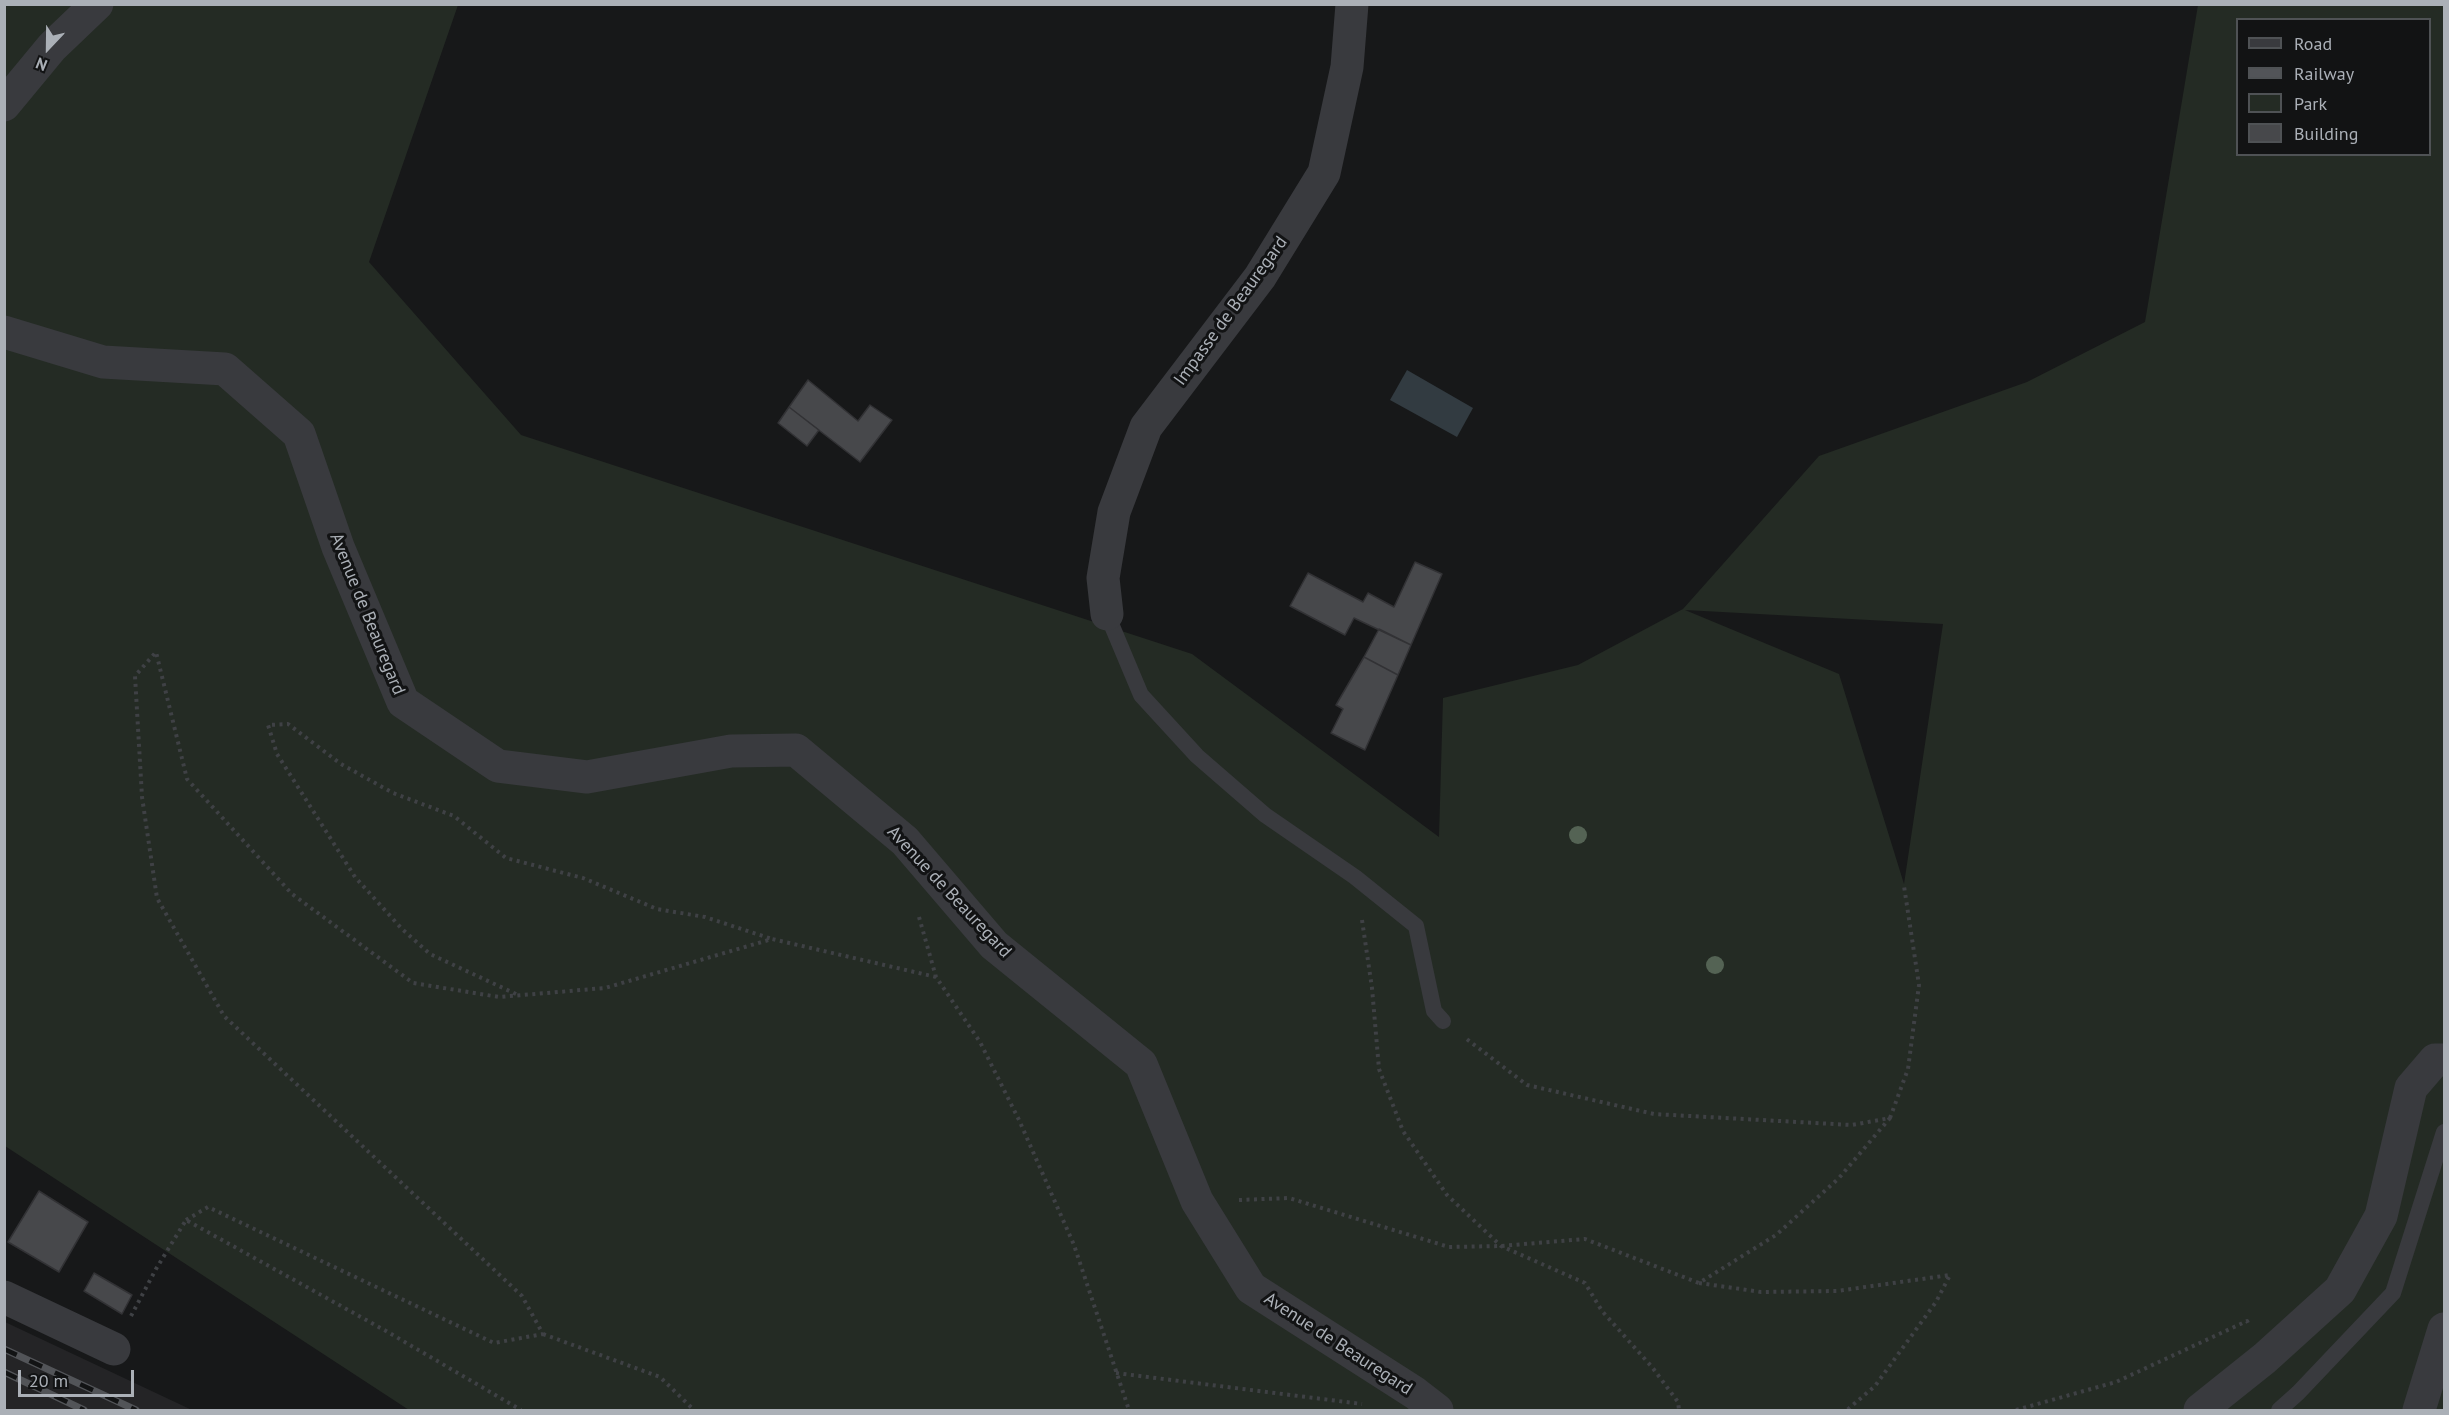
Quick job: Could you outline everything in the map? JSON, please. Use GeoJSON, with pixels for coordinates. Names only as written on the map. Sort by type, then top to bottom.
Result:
{"type":"FeatureCollection","features":[{"type":"Feature","properties":{"kind":"street"},"geometry":{"type":"LineString","coordinates":[[4,105],[52,47],[97,4]]}},
{"type":"Feature","properties":{"kind":"street","name":"Impasse de Beauregard"},"geometry":{"type":"LineString","coordinates":[[1107,614],[1103,578],[1114,512],[1146,427],[1260,277],[1324,173],[1347,67],[1352,4]]}},
{"type":"Feature","properties":{"kind":"street","name":"Avenue de Beauregard"},"geometry":{"type":"LineString","coordinates":[[4,332],[103,362],[225,369],[299,434],[338,547],[403,702],[498,766],[587,777],[731,751],[796,750],[905,841],[994,945],[1141,1064],[1197,1202],[1251,1288],[1437,1410]]}},
{"type":"Feature","properties":{"kind":"street"},"geometry":{"type":"LineString","coordinates":[[2200,1410],[2265,1358],[2340,1290],[2381,1216],[2411,1088],[2435,1060],[2445,1060]]}},
{"type":"Feature","properties":{"kind":"street"},"geometry":{"type":"LineString","coordinates":[[4,1298],[114,1349]]}},
{"type":"Feature","properties":{"kind":"street"},"geometry":{"type":"LineString","coordinates":[[2419,1410],[2445,1329]]}},
{"type":"Feature","properties":{"kind":"lane"},"geometry":{"type":"LineString","coordinates":[[1107,614],[1141,695],[1197,756],[1265,815],[1355,877],[1416,926],[1434,1011],[1443,1021]]}},
{"type":"Feature","properties":{"kind":"lane"},"geometry":{"type":"LineString","coordinates":[[2279,1410],[2393,1293],[2445,1132]]}},
{"type":"Feature","properties":{"kind":"path"},"geometry":{"type":"LineString","coordinates":[[543,1334],[522,1296],[224,1016],[157,898],[142,797],[135,676],[156,652],[188,779],[292,894],[413,983],[499,997],[605,988],[772,939]]}},
{"type":"Feature","properties":{"kind":"path"},"geometry":{"type":"LineString","coordinates":[[519,996],[430,954],[402,930],[355,877],[277,754],[268,725],[288,724],[341,764],[393,793],[454,816],[506,858],[583,878],[657,909],[705,917],[772,939],[936,977]]}},
{"type":"Feature","properties":{"kind":"path"},"geometry":{"type":"LineString","coordinates":[[1355,877],[1372,988],[1379,1069],[1403,1131],[1447,1195],[1501,1246],[1585,1283],[1602,1311],[1665,1384],[1678,1402],[1678,1410]]}},
{"type":"Feature","properties":{"kind":"path"},"geometry":{"type":"LineString","coordinates":[[1698,1283],[1776,1235],[1839,1178],[1890,1118],[1908,1069],[1919,985],[1904,886]]}},
{"type":"Feature","properties":{"kind":"path"},"geometry":{"type":"LineString","coordinates":[[917,906],[936,977],[980,1042],[1019,1120],[1074,1245],[1129,1410]]}},
{"type":"Feature","properties":{"kind":"path"},"geometry":{"type":"LineString","coordinates":[[1443,1021],[1527,1085],[1654,1114],[1852,1125],[1890,1118]]}},
{"type":"Feature","properties":{"kind":"path"},"geometry":{"type":"LineString","coordinates":[[1197,1202],[1289,1198],[1449,1247],[1501,1246],[1585,1239],[1698,1283],[1761,1292],[1837,1291],[1950,1275],[1936,1302],[1875,1386],[1847,1410]]}},
{"type":"Feature","properties":{"kind":"path"},"geometry":{"type":"LineString","coordinates":[[114,1349],[156,1269],[186,1220],[208,1207],[494,1343],[543,1334],[660,1377],[694,1410]]}},
{"type":"Feature","properties":{"kind":"path"},"geometry":{"type":"LineString","coordinates":[[186,1220],[386,1331],[520,1410]]}},
{"type":"Feature","properties":{"kind":"path"},"geometry":{"type":"LineString","coordinates":[[2016,1410],[2116,1382],[2247,1321]]}},
{"type":"Feature","properties":{"kind":"path"},"geometry":{"type":"LineString","coordinates":[[1116,1373],[1366,1405]]}},
{"type":"Feature","properties":{"kind":"shaded area"},"geometry":{"type":"Polygon","coordinates":[[[1407,370],[1473,408],[1457,437],[1390,400],[1407,370]]]}},
{"type":"Feature","properties":{"kind":"shaded area"},"geometry":{"type":"Polygon","coordinates":[[[5,1322],[192,1410],[5,1410],[5,1322]]]}},
{"type":"Feature","properties":{"kind":"green space"},"geometry":{"type":"Polygon","coordinates":[[[4,5],[458,5],[369,262],[521,435],[1192,654],[1439,837],[1443,698],[1578,665],[1683,609],[1819,456],[2027,382],[2145,322],[2198,5],[2444,5],[2444,1410],[409,1410],[5,1146],[4,5]],[[1685,610],[1839,674],[1904,884],[1943,624],[1685,610]]]}},
{"type":"Feature","properties":{"kind":"building"},"geometry":{"type":"Polygon","coordinates":[[[808,380],[858,421],[870,405],[892,420],[860,462],[789,407],[808,380]]]}},
{"type":"Feature","properties":{"kind":"building"},"geometry":{"type":"Polygon","coordinates":[[[789,407],[819,430],[807,446],[778,423],[789,407]]]}},
{"type":"Feature","properties":{"kind":"building"},"geometry":{"type":"Polygon","coordinates":[[[1415,562],[1442,574],[1411,645],[1354,618],[1345,635],[1290,606],[1308,573],[1363,602],[1368,593],[1394,607],[1415,562]]]}},
{"type":"Feature","properties":{"kind":"building"},"geometry":{"type":"Polygon","coordinates":[[[1379,629],[1411,645],[1398,675],[1364,657],[1379,629]]]}},
{"type":"Feature","properties":{"kind":"building"},"geometry":{"type":"Polygon","coordinates":[[[1364,657],[1398,675],[1365,750],[1331,733],[1343,709],[1336,705],[1364,657]]]}},
{"type":"Feature","properties":{"kind":"building"},"geometry":{"type":"Polygon","coordinates":[[[39,1191],[88,1222],[59,1272],[8,1242],[39,1191]]]}},
{"type":"Feature","properties":{"kind":"building"},"geometry":{"type":"Polygon","coordinates":[[[94,1273],[132,1295],[122,1314],[84,1291],[94,1273]]]}},
{"type":"Feature","properties":{"kind":"railway"},"geometry":{"type":"LineString","coordinates":[[4,1349],[136,1410]]}},
{"type":"Feature","properties":{"kind":"railway"},"geometry":{"type":"LineString","coordinates":[[4,1372],[84,1410]]}}]}
